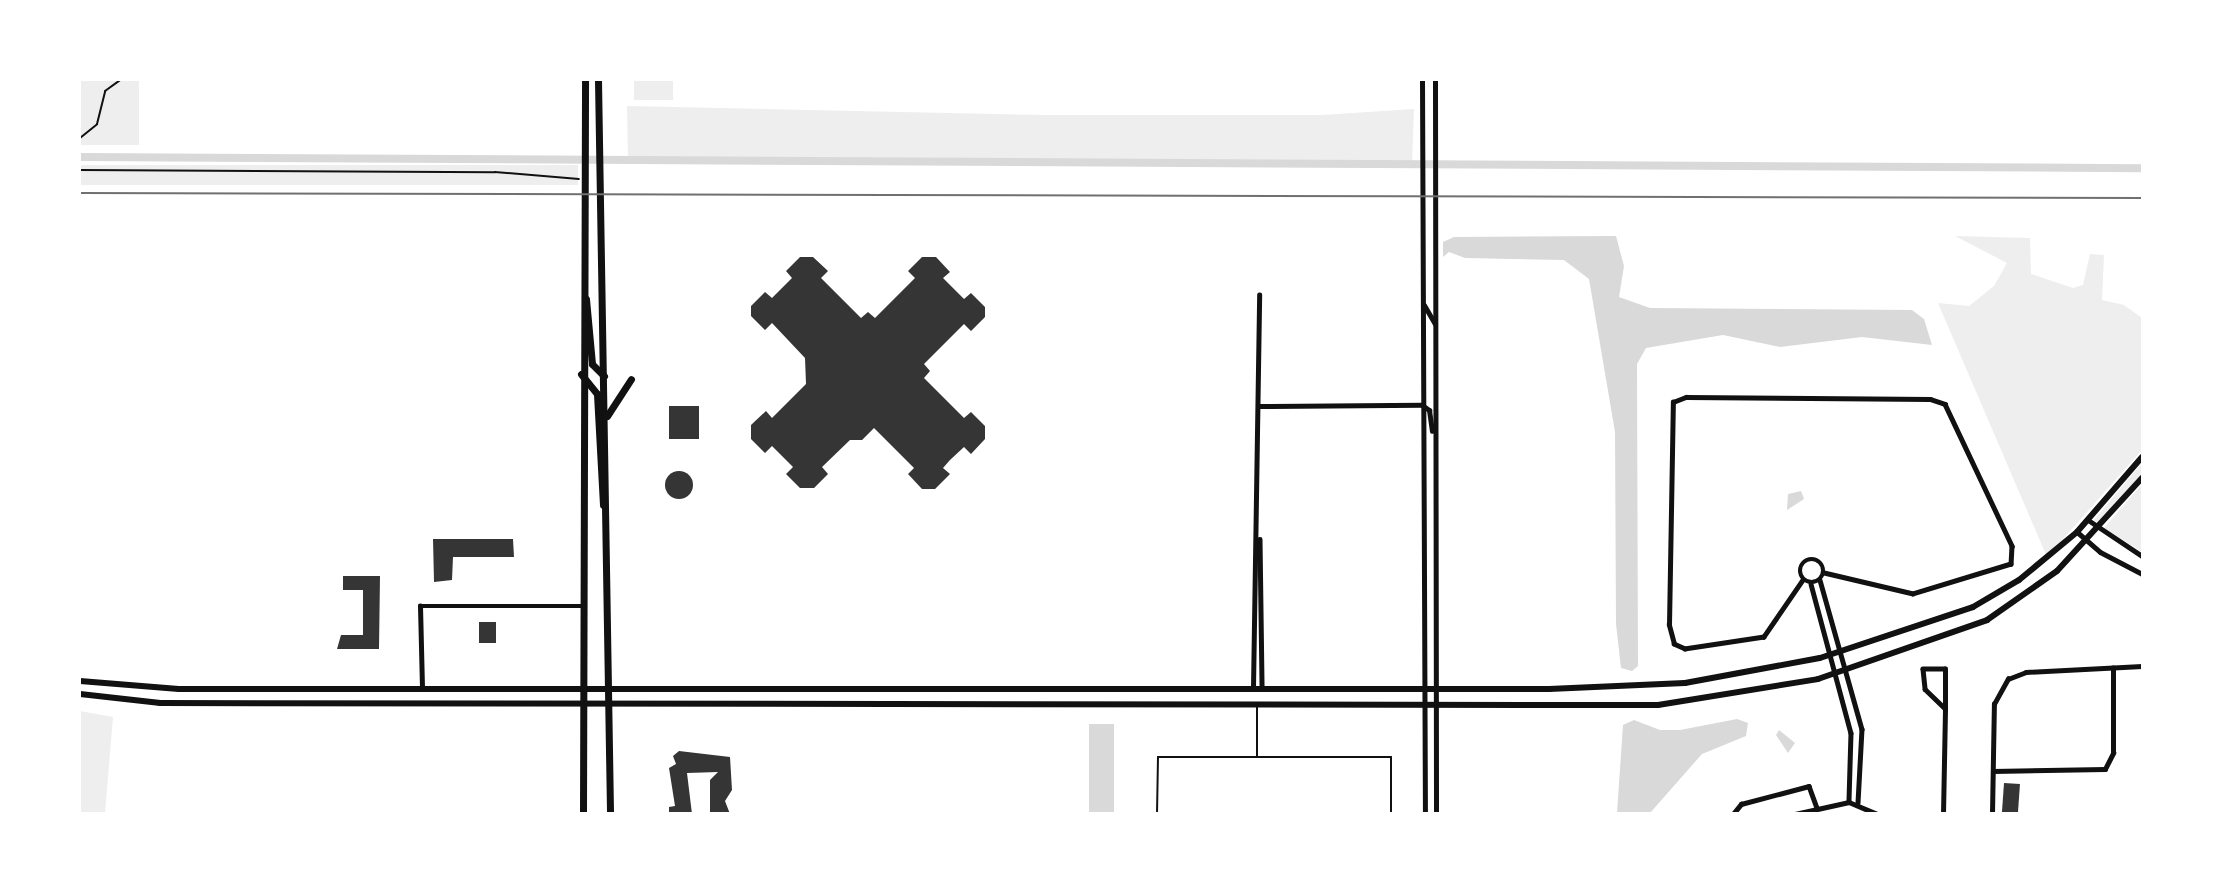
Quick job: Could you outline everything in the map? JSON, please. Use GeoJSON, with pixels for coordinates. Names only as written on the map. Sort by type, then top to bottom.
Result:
{"type":"FeatureCollection","features":[{"type":"Feature","properties":{"kind":"highway"},"geometry":{"type":"LineString","coordinates":[[583,813],[581,374],[586,176],[585,80]]}},
{"type":"Feature","properties":{"kind":"highway"},"geometry":{"type":"LineString","coordinates":[[598,80],[610,813]]}},
{"type":"Feature","properties":{"kind":"highway"},"geometry":{"type":"LineString","coordinates":[[583,287],[592,364],[604,376]]}},
{"type":"Feature","properties":{"kind":"highway"},"geometry":{"type":"LineString","coordinates":[[581,374],[597,394],[598,470],[606,514]]}},
{"type":"Feature","properties":{"kind":"highway"},"geometry":{"type":"LineString","coordinates":[[605,421],[631,379]]}},
{"type":"Feature","properties":{"kind":"main road"},"geometry":{"type":"LineString","coordinates":[[80,681],[148,689],[609,687],[1436,689],[1685,683],[1828,655],[1973,607],[2019,580],[2077,532],[2142,456]]}},
{"type":"Feature","properties":{"kind":"main road"},"geometry":{"type":"LineString","coordinates":[[80,694],[160,703],[1257,702],[1436,708],[1658,705],[1732,697],[1834,674],[1987,620],[2036,589],[2098,529],[2142,478]]}},
{"type":"Feature","properties":{"kind":"street"},"geometry":{"type":"LineString","coordinates":[[1422,80],[1425,813]]}},
{"type":"Feature","properties":{"kind":"street"},"geometry":{"type":"LineString","coordinates":[[1435,80],[1436,813]]}},
{"type":"Feature","properties":{"kind":"street"},"geometry":{"type":"LineString","coordinates":[[1422,291],[1435,324]]}},
{"type":"Feature","properties":{"kind":"street"},"geometry":{"type":"LineString","coordinates":[[1253,688],[1258,512],[1259,295]]}},
{"type":"Feature","properties":{"kind":"street"},"geometry":{"type":"LineString","coordinates":[[1803,580],[1764,637],[1685,649],[1674,644],[1669,625],[1673,402],[1720,397],[1930,399],[1945,404],[2012,546],[2011,564],[1912,594],[1824,573]]}},
{"type":"Feature","properties":{"kind":"street"},"geometry":{"type":"LineString","coordinates":[[1422,405],[1431,417],[1436,462]]}},
{"type":"Feature","properties":{"kind":"street"},"geometry":{"type":"LineString","coordinates":[[1259,406],[1422,405]]}},
{"type":"Feature","properties":{"kind":"street"},"geometry":{"type":"LineString","coordinates":[[1258,512],[1262,688]]}},
{"type":"Feature","properties":{"kind":"street"},"geometry":{"type":"LineString","coordinates":[[2088,520],[2098,529],[2142,556]]}},
{"type":"Feature","properties":{"kind":"street"},"geometry":{"type":"LineString","coordinates":[[2077,532],[2086,540],[2142,574]]}},
{"type":"Feature","properties":{"kind":"street"},"geometry":{"type":"LineString","coordinates":[[1824,573],[1819,561],[1808,560],[1800,569],[1803,580],[1811,584],[1852,740],[1849,802]]}},
{"type":"Feature","properties":{"kind":"street"},"geometry":{"type":"LineString","coordinates":[[1811,584],[1820,580],[1824,573]]}},
{"type":"Feature","properties":{"kind":"street"},"geometry":{"type":"LineString","coordinates":[[1820,580],[1842,651],[1863,736],[1858,803]]}},
{"type":"Feature","properties":{"kind":"street"},"geometry":{"type":"LineString","coordinates":[[422,688],[420,606],[582,606]]}},
{"type":"Feature","properties":{"kind":"street"},"geometry":{"type":"LineString","coordinates":[[1992,813],[1994,704],[2008,678],[2026,672],[2142,666]]}},
{"type":"Feature","properties":{"kind":"street"},"geometry":{"type":"LineString","coordinates":[[1993,771],[2105,769],[2113,753],[2113,668]]}},
{"type":"Feature","properties":{"kind":"street"},"geometry":{"type":"LineString","coordinates":[[1943,813],[1945,708],[1945,669],[1923,669],[1925,689],[1945,708]]}},
{"type":"Feature","properties":{"kind":"street"},"geometry":{"type":"LineString","coordinates":[[1733,813],[1741,804],[1809,786],[1817,808]]}},
{"type":"Feature","properties":{"kind":"street"},"geometry":{"type":"LineString","coordinates":[[1795,813],[1849,802],[1858,803],[1877,813]]}},
{"type":"Feature","properties":{"kind":"lane"},"geometry":{"type":"LineString","coordinates":[[80,138],[97,124],[105,92],[120,80]]}},
{"type":"Feature","properties":{"kind":"lane"},"geometry":{"type":"LineString","coordinates":[[1257,702],[1257,757]]}},
{"type":"Feature","properties":{"kind":"lane"},"geometry":{"type":"LineString","coordinates":[[1157,813],[1158,757],[1391,757],[1391,813]]}},
{"type":"Feature","properties":{"kind":"path"},"geometry":{"type":"LineString","coordinates":[[80,170],[495,172],[586,176]]}},
{"type":"Feature","properties":{"kind":"shaded area"},"geometry":{"type":"Polygon","coordinates":[[[80,80],[139,80],[139,145],[80,145],[80,80]]]}},
{"type":"Feature","properties":{"kind":"shaded area"},"geometry":{"type":"Polygon","coordinates":[[[634,80],[673,80],[673,100],[634,100],[634,80]]]}},
{"type":"Feature","properties":{"kind":"shaded area"},"geometry":{"type":"Polygon","coordinates":[[[627,106],[1045,115],[1322,115],[1414,109],[1412,164],[628,161],[627,106]]]}},
{"type":"Feature","properties":{"kind":"shaded area"},"geometry":{"type":"Polygon","coordinates":[[[80,165],[578,165],[578,185],[80,185],[80,165]]]}},
{"type":"Feature","properties":{"kind":"shaded area"},"geometry":{"type":"Polygon","coordinates":[[[1616,236],[1624,266],[1619,297],[1650,308],[1912,310],[1924,319],[1932,345],[1862,337],[1780,347],[1723,335],[1646,348],[1637,364],[1638,666],[1632,671],[1621,668],[1616,624],[1615,432],[1589,279],[1564,260],[1465,258],[1449,252],[1443,257],[1443,242],[1454,237],[1616,236]]]}},
{"type":"Feature","properties":{"kind":"shaded area"},"geometry":{"type":"Polygon","coordinates":[[[1955,236],[2030,238],[2031,274],[2073,288],[2083,285],[2090,254],[2104,255],[2102,300],[2124,305],[2142,318],[2142,450],[2047,557],[1938,303],[1969,306],[1994,286],[2007,263],[1955,236]]]}},
{"type":"Feature","properties":{"kind":"shaded area"},"geometry":{"type":"Polygon","coordinates":[[[2142,463],[2142,473],[2098,524],[2094,520],[2142,463]]]}},
{"type":"Feature","properties":{"kind":"shaded area"},"geometry":{"type":"Polygon","coordinates":[[[2142,484],[2142,552],[2104,528],[2142,484]]]}},
{"type":"Feature","properties":{"kind":"shaded area"},"geometry":{"type":"Polygon","coordinates":[[[1801,491],[1804,499],[1787,510],[1788,494],[1801,491]]]}},
{"type":"Feature","properties":{"kind":"shaded area"},"geometry":{"type":"Polygon","coordinates":[[[80,711],[113,717],[105,813],[80,813],[80,711]]]}},
{"type":"Feature","properties":{"kind":"shaded area"},"geometry":{"type":"Polygon","coordinates":[[[1737,719],[1748,723],[1746,736],[1702,754],[1650,813],[1617,813],[1623,725],[1634,720],[1660,730],[1680,730],[1737,719]]]}},
{"type":"Feature","properties":{"kind":"shaded area"},"geometry":{"type":"Polygon","coordinates":[[[1089,724],[1114,724],[1114,813],[1089,813],[1089,724]]]}},
{"type":"Feature","properties":{"kind":"shaded area"},"geometry":{"type":"Polygon","coordinates":[[[1779,730],[1795,743],[1788,753],[1776,735],[1779,730]]]}},
{"type":"Feature","properties":{"kind":"building"},"geometry":{"type":"Polygon","coordinates":[[[800,257],[813,257],[828,271],[821,278],[861,318],[868,312],[875,318],[915,278],[908,271],[922,257],[936,257],[950,272],[943,278],[964,299],[971,293],[985,307],[985,317],[971,331],[964,324],[924,364],[930,371],[924,378],[964,418],[971,412],[985,426],[985,439],[971,454],[964,447],[950,460],[943,468],[950,474],[935,489],[922,489],[908,474],[914,468],[874,428],[862,440],[850,440],[822,467],[828,474],[814,488],[800,488],[786,474],[793,467],[772,446],[765,453],[751,439],[751,425],[766,411],[772,418],[806,384],[805,358],[772,323],[765,330],[751,316],[751,306],[765,292],[772,298],[792,278],[786,271],[800,257]]]}},
{"type":"Feature","properties":{"kind":"building"},"geometry":{"type":"Polygon","coordinates":[[[669,406],[699,406],[699,439],[669,439],[669,406]]]}},
{"type":"Feature","properties":{"kind":"building"},"geometry":{"type":"Polygon","coordinates":[[[679,471],[689,475],[693,485],[689,495],[679,499],[669,495],[665,485],[669,475],[679,471]]]}},
{"type":"Feature","properties":{"kind":"building"},"geometry":{"type":"Polygon","coordinates":[[[433,539],[513,539],[514,557],[453,557],[452,580],[434,582],[433,539]]]}},
{"type":"Feature","properties":{"kind":"building"},"geometry":{"type":"Polygon","coordinates":[[[343,576],[380,576],[379,649],[337,649],[341,635],[363,635],[363,590],[343,590],[343,576]]]}},
{"type":"Feature","properties":{"kind":"building"},"geometry":{"type":"Polygon","coordinates":[[[479,622],[496,622],[496,643],[479,643],[479,622]]]}},
{"type":"Feature","properties":{"kind":"building"},"geometry":{"type":"Polygon","coordinates":[[[679,751],[730,757],[732,790],[725,801],[730,814],[710,814],[710,780],[718,772],[687,773],[692,814],[669,814],[669,807],[675,806],[669,768],[676,764],[673,756],[679,751]]]}},
{"type":"Feature","properties":{"kind":"building"},"geometry":{"type":"Polygon","coordinates":[[[2004,783],[2020,784],[2018,814],[2002,814],[2004,783]]]}},
{"type":"Feature","properties":{"kind":"waterway"},"geometry":{"type":"LineString","coordinates":[[80,157],[2142,168]]}},
{"type":"Feature","properties":{"kind":"railway"},"geometry":{"type":"LineString","coordinates":[[80,193],[2142,198]]}}]}
